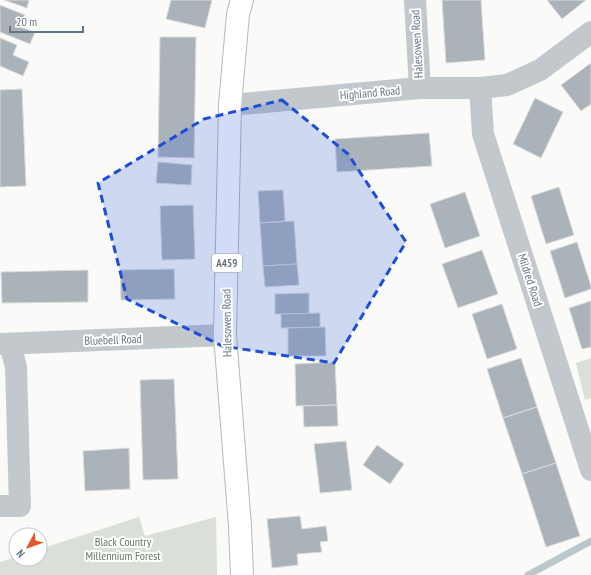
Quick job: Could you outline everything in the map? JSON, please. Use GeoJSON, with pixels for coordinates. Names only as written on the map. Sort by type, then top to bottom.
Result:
{"type":"FeatureCollection","features":[{"type":"Feature","properties":{"kind":"main road","name":"Halesowen Road"},"geometry":{"type":"LineString","coordinates":[[242,0],[238,14],[230,105],[225,335],[240,526],[242,575]]}},
{"type":"Feature","properties":{"kind":"street","name":"Halesowen Road"},"geometry":{"type":"LineString","coordinates":[[415,0],[420,88]]}},
{"type":"Feature","properties":{"kind":"street","name":"Highland Road"},"geometry":{"type":"LineString","coordinates":[[230,105],[420,88],[480,88],[507,85],[540,70],[591,32]]}},
{"type":"Feature","properties":{"kind":"street","name":"Mildred Road"},"geometry":{"type":"LineString","coordinates":[[480,88],[483,134],[591,470]]}},
{"type":"Feature","properties":{"kind":"street","name":"Bluebell Road"},"geometry":{"type":"LineString","coordinates":[[5,344],[225,335]]}},
{"type":"Feature","properties":{"kind":"street"},"geometry":{"type":"LineString","coordinates":[[0,506],[20,506],[16,367],[5,344]]}},
{"type":"Feature","properties":{"kind":"highlighted area"},"geometry":{"type":"Polygon","coordinates":[[[282,100],[348,154],[406,242],[334,363],[222,346],[127,299],[98,183],[204,119],[282,100]]]}},
{"type":"Feature","properties":{"kind":"green space"},"geometry":{"type":"Polygon","coordinates":[[[591,358],[591,398],[585,400],[576,363],[591,358]]]}},
{"type":"Feature","properties":{"kind":"green space","name":"Black Country Millennium Forest"},"geometry":{"type":"Polygon","coordinates":[[[139,517],[145,536],[216,517],[217,575],[0,575],[0,562],[8,560],[8,567],[48,567],[48,546],[139,517]]]}},
{"type":"Feature","properties":{"kind":"building"},"geometry":{"type":"Polygon","coordinates":[[[4,0],[29,0],[27,8],[4,0]]]}},
{"type":"Feature","properties":{"kind":"building"},"geometry":{"type":"Polygon","coordinates":[[[171,0],[212,0],[205,28],[166,19],[171,0]]]}},
{"type":"Feature","properties":{"kind":"building"},"geometry":{"type":"Polygon","coordinates":[[[442,0],[481,0],[485,60],[446,63],[442,0]]]}},
{"type":"Feature","properties":{"kind":"building"},"geometry":{"type":"Polygon","coordinates":[[[547,0],[586,0],[562,19],[547,0]]]}},
{"type":"Feature","properties":{"kind":"building"},"geometry":{"type":"Polygon","coordinates":[[[0,5],[25,15],[20,27],[35,32],[30,44],[0,32],[0,5]]]}},
{"type":"Feature","properties":{"kind":"building"},"geometry":{"type":"Polygon","coordinates":[[[160,37],[196,37],[194,158],[158,157],[160,37]]]}},
{"type":"Feature","properties":{"kind":"building"},"geometry":{"type":"Polygon","coordinates":[[[0,38],[17,45],[13,55],[29,62],[23,76],[0,66],[0,38]]]}},
{"type":"Feature","properties":{"kind":"building"},"geometry":{"type":"Polygon","coordinates":[[[591,63],[591,104],[581,111],[561,85],[591,63]]]}},
{"type":"Feature","properties":{"kind":"building"},"geometry":{"type":"Polygon","coordinates":[[[22,89],[26,186],[0,187],[0,90],[22,89]]]}},
{"type":"Feature","properties":{"kind":"building"},"geometry":{"type":"Polygon","coordinates":[[[535,98],[563,112],[541,158],[513,144],[535,98]]]}},
{"type":"Feature","properties":{"kind":"building"},"geometry":{"type":"Polygon","coordinates":[[[429,133],[432,166],[337,172],[335,139],[429,133]]]}},
{"type":"Feature","properties":{"kind":"building"},"geometry":{"type":"Polygon","coordinates":[[[158,162],[192,165],[191,185],[156,183],[158,162]]]}},
{"type":"Feature","properties":{"kind":"building"},"geometry":{"type":"Polygon","coordinates":[[[559,187],[574,235],[546,244],[531,196],[559,187]]]}},
{"type":"Feature","properties":{"kind":"building"},"geometry":{"type":"Polygon","coordinates":[[[283,190],[285,221],[260,223],[258,191],[283,190]]]}},
{"type":"Feature","properties":{"kind":"building"},"geometry":{"type":"Polygon","coordinates":[[[465,192],[480,236],[445,248],[430,204],[465,192]]]}},
{"type":"Feature","properties":{"kind":"building"},"geometry":{"type":"Polygon","coordinates":[[[193,205],[195,259],[162,260],[160,206],[193,205]]]}},
{"type":"Feature","properties":{"kind":"building"},"geometry":{"type":"Polygon","coordinates":[[[294,221],[297,264],[263,266],[260,223],[294,221]]]}},
{"type":"Feature","properties":{"kind":"building"},"geometry":{"type":"Polygon","coordinates":[[[577,242],[591,289],[565,298],[550,251],[577,242]]]}},
{"type":"Feature","properties":{"kind":"building"},"geometry":{"type":"Polygon","coordinates":[[[482,250],[498,294],[458,308],[442,264],[482,250]]]}},
{"type":"Feature","properties":{"kind":"building"},"geometry":{"type":"Polygon","coordinates":[[[297,264],[299,285],[265,287],[263,266],[297,264]]]}},
{"type":"Feature","properties":{"kind":"building"},"geometry":{"type":"Polygon","coordinates":[[[174,269],[175,299],[121,300],[120,270],[174,269]]]}},
{"type":"Feature","properties":{"kind":"building"},"geometry":{"type":"Polygon","coordinates":[[[88,270],[88,302],[2,303],[1,272],[88,270]]]}},
{"type":"Feature","properties":{"kind":"building"},"geometry":{"type":"Polygon","coordinates":[[[309,293],[309,314],[275,314],[275,294],[309,293]]]}},
{"type":"Feature","properties":{"kind":"building"},"geometry":{"type":"Polygon","coordinates":[[[591,301],[591,347],[582,349],[569,308],[591,301]]]}},
{"type":"Feature","properties":{"kind":"building"},"geometry":{"type":"Polygon","coordinates":[[[502,304],[517,349],[487,359],[472,314],[502,304]]]}},
{"type":"Feature","properties":{"kind":"building"},"geometry":{"type":"Polygon","coordinates":[[[320,313],[320,327],[281,328],[281,314],[320,313]]]}},
{"type":"Feature","properties":{"kind":"building"},"geometry":{"type":"Polygon","coordinates":[[[325,327],[326,356],[288,356],[288,328],[325,327]]]}},
{"type":"Feature","properties":{"kind":"building"},"geometry":{"type":"Polygon","coordinates":[[[521,358],[537,407],[503,418],[487,369],[521,358]]]}},
{"type":"Feature","properties":{"kind":"building"},"geometry":{"type":"Polygon","coordinates":[[[335,362],[337,405],[296,406],[295,364],[335,362]]]}},
{"type":"Feature","properties":{"kind":"building"},"geometry":{"type":"Polygon","coordinates":[[[174,379],[178,479],[143,480],[140,380],[174,379]]]}},
{"type":"Feature","properties":{"kind":"building"},"geometry":{"type":"Polygon","coordinates":[[[337,405],[338,426],[304,427],[303,406],[337,405]]]}},
{"type":"Feature","properties":{"kind":"building"},"geometry":{"type":"Polygon","coordinates":[[[537,407],[556,463],[522,474],[503,418],[537,407]]]}},
{"type":"Feature","properties":{"kind":"building"},"geometry":{"type":"Polygon","coordinates":[[[346,441],[352,490],[320,493],[314,444],[346,441]]]}},
{"type":"Feature","properties":{"kind":"building"},"geometry":{"type":"Polygon","coordinates":[[[377,445],[404,464],[390,484],[363,465],[377,445]]]}},
{"type":"Feature","properties":{"kind":"building"},"geometry":{"type":"Polygon","coordinates":[[[129,448],[130,489],[85,491],[83,451],[129,448]]]}},
{"type":"Feature","properties":{"kind":"building"},"geometry":{"type":"Polygon","coordinates":[[[556,463],[580,536],[546,547],[522,474],[556,463]]]}},
{"type":"Feature","properties":{"kind":"building"},"geometry":{"type":"Polygon","coordinates":[[[300,516],[302,529],[326,526],[328,541],[320,542],[322,552],[297,554],[298,565],[272,568],[267,519],[300,516]]]}},
{"type":"Feature","properties":{"kind":"waterway"},"geometry":{"type":"LineString","coordinates":[[528,575],[591,541]]}}]}
